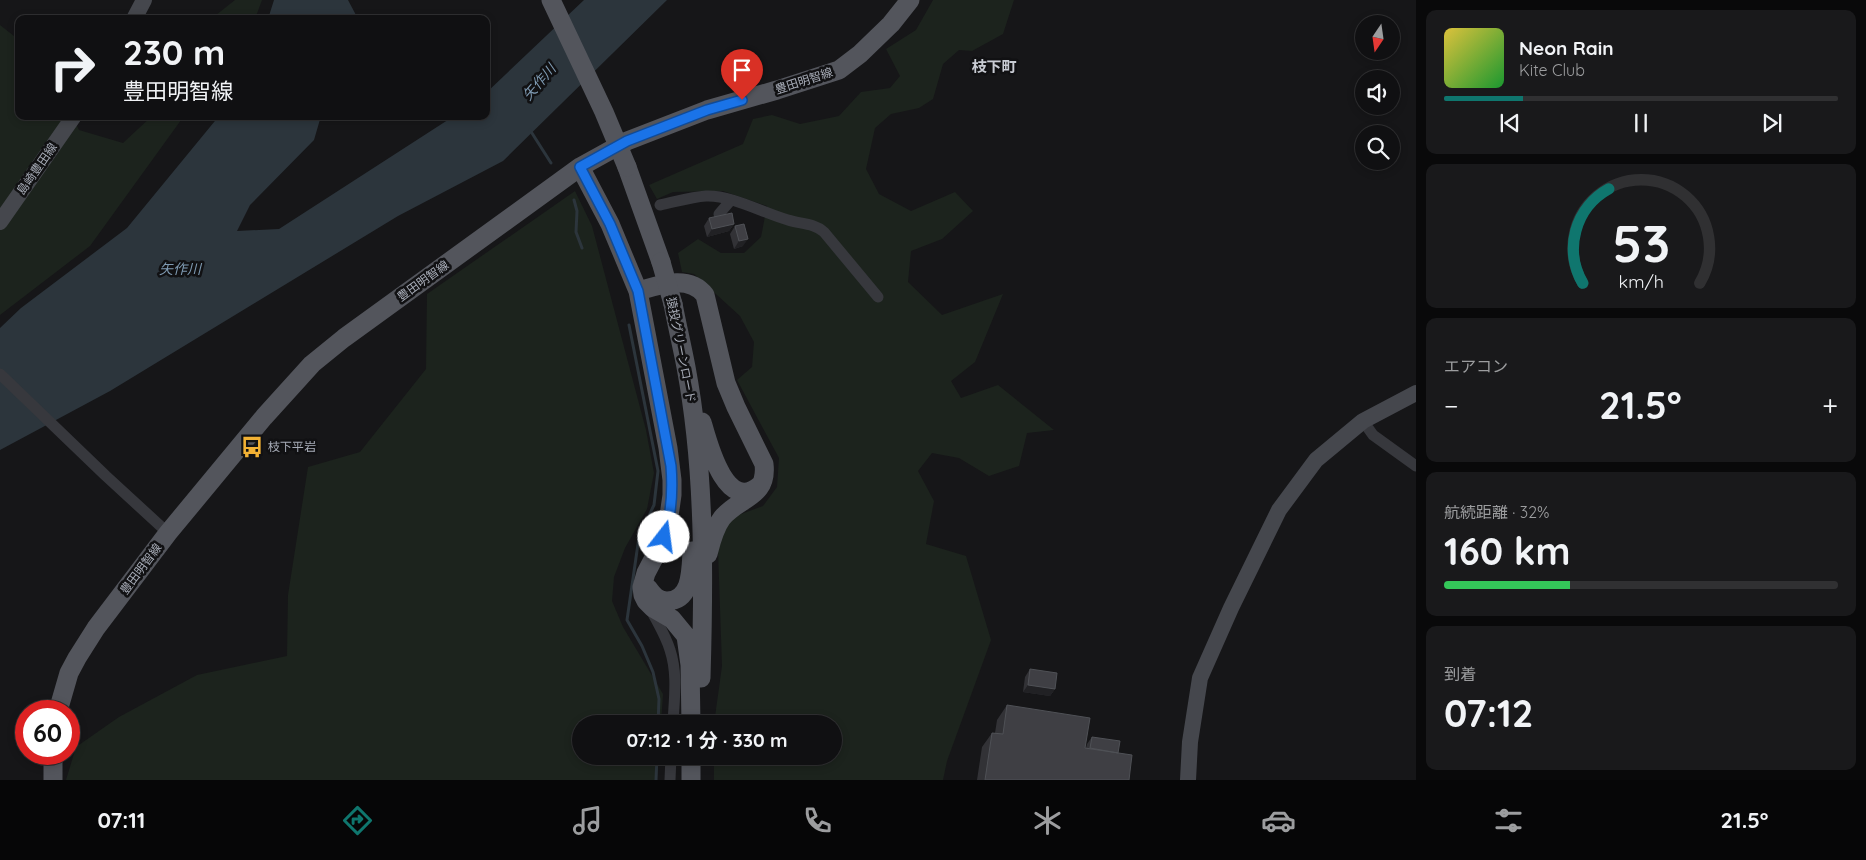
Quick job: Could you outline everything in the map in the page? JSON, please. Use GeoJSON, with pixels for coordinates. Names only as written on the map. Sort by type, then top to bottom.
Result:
{"type":"FeatureCollection","features":[{"type":"Feature","properties":{"kind":"main road","name":"猿投グリーンロード"},"geometry":{"type":"LineString","coordinates":[[551,0],[604,112],[627,167],[661,262],[673,304],[686,368],[693,417],[701,510],[703,576],[700,715]]}},
{"type":"Feature","properties":{"kind":"main road","name":"豊田明智線"},"geometry":{"type":"LineString","coordinates":[[61,700],[69,673],[96,628],[168,533],[264,417],[312,364],[351,332],[580,167],[627,141],[707,110],[785,88],[839,70],[860,54],[891,24],[910,0]]}},
{"type":"Feature","properties":{"kind":"main road"},"geometry":{"type":"LineString","coordinates":[[580,167],[610,224],[638,291],[668,448],[672,480],[672,502],[668,523],[646,573],[642,587],[646,602],[672,619],[686,636],[690,665],[691,715]]}},
{"type":"Feature","properties":{"kind":"main road"},"geometry":{"type":"LineString","coordinates":[[638,291],[680,282],[694,285],[705,294],[726,383],[764,464],[764,480],[755,493],[730,510],[718,525],[710,545],[703,576]]}},
{"type":"Feature","properties":{"kind":"main road"},"geometry":{"type":"LineString","coordinates":[[686,368],[710,451],[723,477],[730,485],[743,491],[754,489],[764,480]]}},
{"type":"Feature","properties":{"kind":"main road"},"geometry":{"type":"LineString","coordinates":[[650,565],[647,582],[648,588],[653,595],[663,601],[670,601],[683,595],[689,582],[692,557],[693,417]]}},
{"type":"Feature","properties":{"kind":"main road"},"geometry":{"type":"LineString","coordinates":[[53,765],[53,780]]}},
{"type":"Feature","properties":{"kind":"main road"},"geometry":{"type":"LineString","coordinates":[[691,765],[691,780]]}},
{"type":"Feature","properties":{"kind":"main road"},"geometry":{"type":"LineString","coordinates":[[699,765],[699,780]]}},
{"type":"Feature","properties":{"kind":"street"},"geometry":{"type":"LineString","coordinates":[[136,15],[144,0]]}},
{"type":"Feature","properties":{"kind":"street","name":"島崎豊田線"},"geometry":{"type":"LineString","coordinates":[[0,222],[71,120]]}},
{"type":"Feature","properties":{"kind":"street"},"geometry":{"type":"LineString","coordinates":[[660,205],[707,196],[730,200],[791,221],[818,227],[878,297]]}},
{"type":"Feature","properties":{"kind":"street"},"geometry":{"type":"LineString","coordinates":[[719,214],[730,200]]}},
{"type":"Feature","properties":{"kind":"street"},"geometry":{"type":"LineString","coordinates":[[0,374],[168,533]]}},
{"type":"Feature","properties":{"kind":"street"},"geometry":{"type":"LineString","coordinates":[[1188,780],[1190,742],[1200,678],[1236,599],[1284,502],[1316,460],[1363,420],[1416,393]]}},
{"type":"Feature","properties":{"kind":"street"},"geometry":{"type":"LineString","coordinates":[[1363,420],[1373,435],[1416,466]]}},
{"type":"Feature","properties":{"kind":"street"},"geometry":{"type":"LineString","coordinates":[[646,602],[666,639],[674,662],[673,715]]}},
{"type":"Feature","properties":{"kind":"street"},"geometry":{"type":"LineString","coordinates":[[670,780],[671,765]]}},
{"type":"Feature","properties":{"kind":"shaded area"},"geometry":{"type":"Polygon","coordinates":[[[235,0],[262,0],[256,15],[216,15],[235,0]]]}},
{"type":"Feature","properties":{"kind":"shaded area"},"geometry":{"type":"Polygon","coordinates":[[[933,0],[1014,0],[1003,34],[972,51],[959,50],[943,64],[933,99],[919,108],[891,114],[875,128],[866,169],[879,194],[911,211],[955,192],[973,211],[942,239],[911,251],[908,282],[942,315],[1003,294],[975,362],[951,381],[961,398],[998,385],[1054,430],[1027,433],[1019,466],[989,476],[959,458],[932,453],[918,471],[934,501],[926,544],[966,556],[991,640],[947,761],[943,780],[714,780],[714,765],[842,765],[842,715],[715,715],[722,666],[718,550],[721,532],[733,517],[763,506],[777,487],[779,458],[737,380],[752,367],[754,342],[740,316],[694,274],[682,272],[678,253],[698,239],[721,253],[744,253],[761,237],[767,206],[723,191],[673,192],[657,199],[649,185],[743,144],[753,119],[772,115],[800,124],[839,116],[861,92],[890,88],[900,76],[886,49],[916,30],[933,0]]]}},
{"type":"Feature","properties":{"kind":"shaded area"},"geometry":{"type":"Polygon","coordinates":[[[0,25],[15,37],[15,120],[74,120],[79,130],[123,143],[148,120],[181,120],[90,246],[0,315],[0,25]]]}},
{"type":"Feature","properties":{"kind":"shaded area"},"geometry":{"type":"Polygon","coordinates":[[[575,191],[592,226],[646,430],[654,473],[647,509],[625,548],[614,577],[612,601],[623,627],[663,694],[662,715],[572,715],[572,765],[658,765],[656,780],[66,780],[71,765],[80,765],[80,744],[119,717],[197,675],[287,656],[288,595],[308,467],[360,452],[426,369],[427,294],[575,191]]]}},
{"type":"Feature","properties":{"kind":"water"},"geometry":{"type":"Polygon","coordinates":[[[274,0],[348,0],[356,15],[269,15],[274,0]]]}},
{"type":"Feature","properties":{"kind":"water","name":"矢作川"},"geometry":{"type":"Polygon","coordinates":[[[584,0],[667,0],[503,161],[398,216],[110,391],[0,450],[0,328],[21,308],[127,228],[216,120],[320,120],[314,140],[250,205],[237,231],[279,229],[448,120],[490,120],[490,89],[584,0]]]}},
{"type":"Feature","properties":{"kind":"building"},"geometry":{"type":"Polygon","coordinates":[[[732,213],[734,224],[712,229],[709,218],[732,213]]]}},
{"type":"Feature","properties":{"kind":"building"},"geometry":{"type":"Polygon","coordinates":[[[744,224],[748,239],[739,241],[735,226],[744,224]]]}},
{"type":"Feature","properties":{"kind":"building"},"geometry":{"type":"Polygon","coordinates":[[[1030,669],[1057,673],[1055,689],[1028,685],[1030,669]]]}},
{"type":"Feature","properties":{"kind":"building"},"geometry":{"type":"Polygon","coordinates":[[[1007,705],[1090,718],[1085,748],[1132,755],[1129,780],[985,780],[992,733],[1003,734],[1007,705]]]}},
{"type":"Feature","properties":{"kind":"building"},"geometry":{"type":"Polygon","coordinates":[[[1092,737],[1120,741],[1118,753],[1090,748],[1092,737]]]}},
{"type":"Feature","properties":{"kind":"waterway"},"geometry":{"type":"LineString","coordinates":[[530,130],[551,163]]}},
{"type":"Feature","properties":{"kind":"waterway"},"geometry":{"type":"LineString","coordinates":[[574,200],[577,211],[576,232],[582,248]]}},
{"type":"Feature","properties":{"kind":"waterway"},"geometry":{"type":"LineString","coordinates":[[629,325],[658,471],[654,505],[639,537],[627,620],[642,646],[653,672],[659,699],[658,715]]}},
{"type":"Feature","properties":{"kind":"waterway"},"geometry":{"type":"LineString","coordinates":[[656,780],[657,765]]}},
{"type":"Feature","properties":{"kind":"place","name":"枝下平岩"},"geometry":{"type":"Point","coordinates":[252,447]}},
{"type":"Feature","properties":{"kind":"district","name":"枝下町"},"geometry":{"type":"Point","coordinates":[994,67]}},
{"type":"Feature","properties":{"kind":"route"},"geometry":{"type":"LineString","coordinates":[[664,537],[671,509],[671,466],[638,291],[610,224],[580,167],[627,141],[707,110],[742,100]]}}]}
